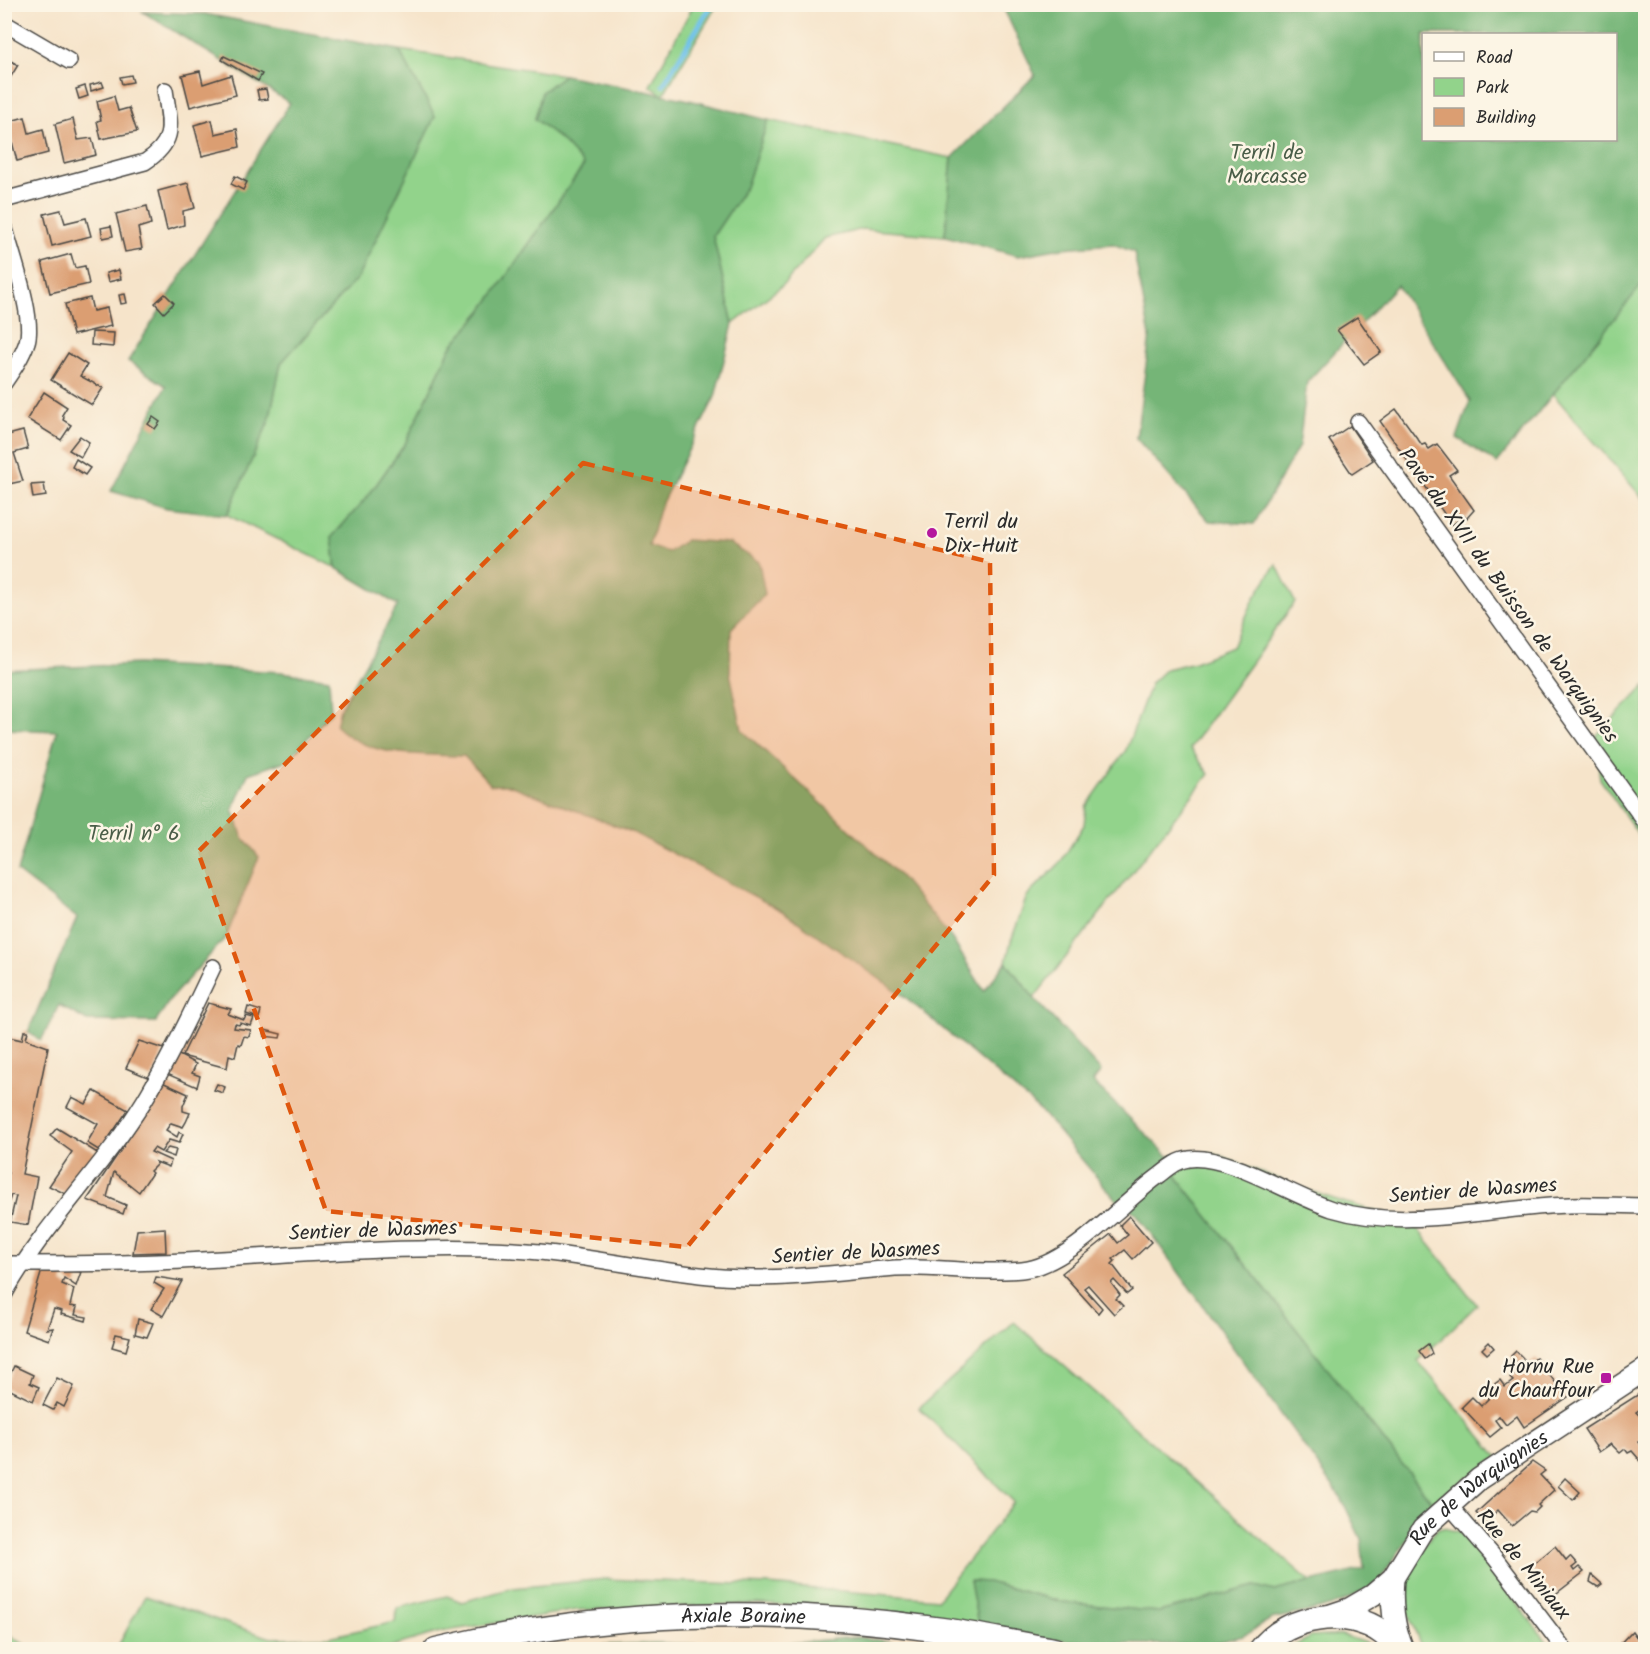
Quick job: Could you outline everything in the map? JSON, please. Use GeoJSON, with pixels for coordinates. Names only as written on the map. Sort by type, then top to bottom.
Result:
{"type":"FeatureCollection","features":[{"type":"Feature","properties":{"kind":"main road","name":"Axiale Boraine"},"geometry":{"type":"LineString","coordinates":[[436,1650],[479,1639],[556,1627],[637,1619],[719,1615],[780,1616],[917,1627],[1054,1650]]}},
{"type":"Feature","properties":{"kind":"main road"},"geometry":{"type":"LineString","coordinates":[[1259,1648],[1282,1631],[1302,1621],[1324,1617],[1354,1620],[1382,1632],[1401,1650]]}},
{"type":"Feature","properties":{"kind":"street"},"geometry":{"type":"LineString","coordinates":[[4,23],[69,62]]}},
{"type":"Feature","properties":{"kind":"street"},"geometry":{"type":"LineString","coordinates":[[4,200],[145,162],[162,152],[169,134],[165,90]]}},
{"type":"Feature","properties":{"kind":"street"},"geometry":{"type":"LineString","coordinates":[[4,225],[30,324],[28,341],[19,362],[4,383]]}},
{"type":"Feature","properties":{"kind":"street","name":"Pavé du XVII du Buisson de Warquignies"},"geometry":{"type":"LineString","coordinates":[[1358,422],[1646,823]]}},
{"type":"Feature","properties":{"kind":"street"},"geometry":{"type":"LineString","coordinates":[[4,1295],[22,1264],[143,1102],[177,1042],[213,967]]}},
{"type":"Feature","properties":{"kind":"street","name":"Sentier de Wasmes"},"geometry":{"type":"LineString","coordinates":[[4,1264],[158,1262],[446,1248],[538,1251],[701,1275],[746,1277],[820,1276],[898,1268],[1026,1270],[1048,1264],[1071,1249],[1143,1186],[1186,1158],[1224,1163],[1315,1202],[1368,1217],[1397,1220],[1570,1205],[1646,1206]]}},
{"type":"Feature","properties":{"kind":"street","name":"Rue de Warquignies"},"geometry":{"type":"LineString","coordinates":[[1324,1617],[1349,1609],[1373,1595],[1393,1578],[1424,1528],[1479,1479],[1646,1369]]}},
{"type":"Feature","properties":{"kind":"street","name":"Rue de Miniaux"},"geometry":{"type":"LineString","coordinates":[[1449,1505],[1495,1558],[1565,1650]]}},
{"type":"Feature","properties":{"kind":"street"},"geometry":{"type":"LineString","coordinates":[[1393,1578],[1391,1604],[1401,1650]]}},
{"type":"Feature","properties":{"kind":"highlighted area"},"geometry":{"type":"Polygon","coordinates":[[[583,463],[990,562],[994,875],[687,1247],[326,1211],[198,852],[583,463]]]}},
{"type":"Feature","properties":{"kind":"green space"},"geometry":{"type":"Polygon","coordinates":[[[694,4],[717,5],[663,95],[650,86],[694,4]]]}},
{"type":"Feature","properties":{"kind":"green space","name":"Terril de Marcasse"},"geometry":{"type":"Polygon","coordinates":[[[1002,5],[1645,5],[1645,281],[1497,463],[1457,438],[1470,401],[1397,285],[1307,382],[1299,446],[1254,524],[1209,521],[1136,438],[1150,336],[1134,252],[1113,244],[1062,248],[1018,256],[945,236],[952,158],[1035,75],[1002,5]]]}},
{"type":"Feature","properties":{"kind":"green space"},"geometry":{"type":"Polygon","coordinates":[[[143,12],[205,14],[399,50],[435,116],[358,277],[281,363],[269,421],[227,515],[167,508],[111,491],[166,386],[128,361],[290,103],[143,12]]]}},
{"type":"Feature","properties":{"kind":"green space"},"geometry":{"type":"Polygon","coordinates":[[[399,50],[564,75],[542,92],[535,119],[560,139],[584,165],[482,311],[451,347],[405,444],[369,495],[332,537],[336,568],[227,515],[269,421],[281,363],[358,277],[435,116],[399,50]]]}},
{"type":"Feature","properties":{"kind":"green space"},"geometry":{"type":"Polygon","coordinates":[[[564,75],[685,99],[768,120],[746,187],[713,236],[733,324],[715,397],[659,509],[649,546],[668,552],[686,540],[729,543],[759,562],[765,594],[731,629],[730,673],[742,730],[899,875],[952,939],[984,991],[1006,962],[1034,998],[1101,1071],[1093,1082],[1168,1156],[1177,1177],[1432,1502],[1378,1583],[1343,1602],[1271,1619],[1243,1636],[1205,1645],[1119,1644],[1041,1639],[978,1624],[970,1581],[987,1582],[1063,1602],[1159,1612],[1255,1586],[1274,1591],[1364,1569],[1361,1539],[1340,1496],[1136,1213],[1117,1201],[1039,1109],[904,996],[782,911],[632,832],[509,785],[491,785],[464,756],[396,753],[364,744],[349,737],[336,726],[340,709],[398,605],[336,568],[332,537],[369,495],[405,444],[451,347],[482,311],[584,165],[560,139],[535,119],[542,92],[564,75]]]}},
{"type":"Feature","properties":{"kind":"green space"},"geometry":{"type":"Polygon","coordinates":[[[768,120],[952,158],[945,236],[863,229],[825,238],[783,285],[733,324],[713,236],[746,187],[768,120]]]}},
{"type":"Feature","properties":{"kind":"green space"},"geometry":{"type":"Polygon","coordinates":[[[1645,281],[1645,501],[1553,394],[1645,281]]]}},
{"type":"Feature","properties":{"kind":"green space"},"geometry":{"type":"Polygon","coordinates":[[[1276,564],[1295,602],[1190,748],[1209,774],[1034,998],[1006,962],[1027,896],[1060,863],[1084,825],[1086,807],[1126,750],[1151,683],[1166,669],[1195,662],[1232,647],[1255,597],[1276,564]]]}},
{"type":"Feature","properties":{"kind":"green space","name":"Terril n° 6"},"geometry":{"type":"Polygon","coordinates":[[[139,664],[281,672],[329,679],[331,712],[288,760],[248,774],[233,809],[242,836],[259,857],[226,937],[171,998],[156,1022],[87,1021],[59,1005],[41,1041],[28,1032],[77,918],[17,872],[57,731],[5,729],[5,670],[139,664]]]}},
{"type":"Feature","properties":{"kind":"green space"},"geometry":{"type":"Polygon","coordinates":[[[1645,686],[1645,844],[1600,779],[1595,737],[1645,686]]]}},
{"type":"Feature","properties":{"kind":"green space"},"geometry":{"type":"Polygon","coordinates":[[[1214,1153],[1334,1199],[1409,1218],[1477,1305],[1418,1361],[1498,1457],[1432,1502],[1177,1177],[1168,1156],[1214,1153]]]}},
{"type":"Feature","properties":{"kind":"green space"},"geometry":{"type":"Polygon","coordinates":[[[1014,1322],[1311,1582],[1274,1591],[1255,1586],[1159,1612],[1063,1602],[987,1582],[970,1581],[978,1624],[864,1609],[755,1604],[577,1610],[440,1632],[383,1649],[116,1650],[145,1596],[271,1638],[329,1637],[395,1622],[397,1608],[447,1596],[462,1602],[513,1588],[605,1579],[768,1585],[938,1599],[1014,1502],[919,1408],[1014,1322]]]}},
{"type":"Feature","properties":{"kind":"green space"},"geometry":{"type":"Polygon","coordinates":[[[1444,1528],[1460,1532],[1553,1649],[1422,1649],[1407,1610],[1402,1574],[1437,1529],[1444,1528]]]}},
{"type":"Feature","properties":{"kind":"green space"},"geometry":{"type":"Polygon","coordinates":[[[4,1633],[33,1649],[5,1649],[4,1633]]]}},
{"type":"Feature","properties":{"kind":"green space"},"geometry":{"type":"Polygon","coordinates":[[[1342,1635],[1371,1645],[1375,1649],[1288,1649],[1311,1637],[1342,1635]]]}},
{"type":"Feature","properties":{"kind":"green space"},"geometry":{"type":"Polygon","coordinates":[[[856,1637],[943,1649],[576,1649],[587,1646],[657,1643],[750,1647],[856,1637]]]}},
{"type":"Feature","properties":{"kind":"building"},"geometry":{"type":"Polygon","coordinates":[[[224,56],[262,74],[258,81],[222,60],[224,56]]]}},
{"type":"Feature","properties":{"kind":"building"},"geometry":{"type":"Polygon","coordinates":[[[4,57],[18,65],[7,83],[4,81],[4,57]]]}},
{"type":"Feature","properties":{"kind":"building"},"geometry":{"type":"Polygon","coordinates":[[[200,71],[203,84],[231,75],[236,95],[190,107],[182,75],[200,71]]]}},
{"type":"Feature","properties":{"kind":"building"},"geometry":{"type":"Polygon","coordinates":[[[131,75],[133,82],[122,84],[120,77],[131,75]]]}},
{"type":"Feature","properties":{"kind":"building"},"geometry":{"type":"Polygon","coordinates":[[[102,82],[104,87],[91,91],[90,85],[102,82]]]}},
{"type":"Feature","properties":{"kind":"building"},"geometry":{"type":"Polygon","coordinates":[[[85,86],[88,96],[79,99],[76,89],[85,86]]]}},
{"type":"Feature","properties":{"kind":"building"},"geometry":{"type":"Polygon","coordinates":[[[266,89],[268,99],[259,100],[257,90],[266,89]]]}},
{"type":"Feature","properties":{"kind":"building"},"geometry":{"type":"Polygon","coordinates":[[[114,96],[118,111],[129,108],[137,132],[101,139],[97,121],[101,120],[97,101],[114,96]]]}},
{"type":"Feature","properties":{"kind":"building"},"geometry":{"type":"Polygon","coordinates":[[[8,103],[12,118],[4,120],[4,104],[8,103]]]}},
{"type":"Feature","properties":{"kind":"building"},"geometry":{"type":"Polygon","coordinates":[[[25,117],[29,133],[43,129],[48,153],[17,161],[7,122],[25,117]]]}},
{"type":"Feature","properties":{"kind":"building"},"geometry":{"type":"Polygon","coordinates":[[[73,119],[78,140],[92,138],[96,155],[64,163],[55,124],[73,119]]]}},
{"type":"Feature","properties":{"kind":"building"},"geometry":{"type":"Polygon","coordinates":[[[212,120],[215,134],[237,129],[240,147],[202,156],[194,125],[212,120]]]}},
{"type":"Feature","properties":{"kind":"building"},"geometry":{"type":"Polygon","coordinates":[[[235,176],[247,182],[243,190],[231,184],[235,176]]]}},
{"type":"Feature","properties":{"kind":"building"},"geometry":{"type":"Polygon","coordinates":[[[188,183],[195,208],[183,211],[184,225],[167,230],[158,191],[188,183]]]}},
{"type":"Feature","properties":{"kind":"building"},"geometry":{"type":"Polygon","coordinates":[[[147,206],[151,224],[138,228],[142,249],[125,252],[116,214],[147,206]]]}},
{"type":"Feature","properties":{"kind":"building"},"geometry":{"type":"Polygon","coordinates":[[[61,210],[65,223],[86,218],[91,236],[52,246],[44,214],[61,210]]]}},
{"type":"Feature","properties":{"kind":"building"},"geometry":{"type":"Polygon","coordinates":[[[111,226],[113,236],[103,238],[101,228],[111,226]]]}},
{"type":"Feature","properties":{"kind":"building"},"geometry":{"type":"Polygon","coordinates":[[[71,254],[75,268],[85,266],[89,284],[50,293],[42,262],[71,254]]]}},
{"type":"Feature","properties":{"kind":"building"},"geometry":{"type":"Polygon","coordinates":[[[119,270],[121,279],[108,282],[106,273],[119,270]]]}},
{"type":"Feature","properties":{"kind":"building"},"geometry":{"type":"Polygon","coordinates":[[[125,294],[127,303],[121,304],[119,295],[125,294]]]}},
{"type":"Feature","properties":{"kind":"building"},"geometry":{"type":"Polygon","coordinates":[[[165,294],[174,303],[164,313],[155,303],[165,294]]]}},
{"type":"Feature","properties":{"kind":"building"},"geometry":{"type":"Polygon","coordinates":[[[90,298],[93,311],[107,308],[111,326],[73,335],[65,304],[90,298]]]}},
{"type":"Feature","properties":{"kind":"building"},"geometry":{"type":"Polygon","coordinates":[[[1357,317],[1381,352],[1364,364],[1337,330],[1357,317]]]}},
{"type":"Feature","properties":{"kind":"building"},"geometry":{"type":"Polygon","coordinates":[[[92,332],[114,333],[113,347],[91,345],[92,332]]]}},
{"type":"Feature","properties":{"kind":"building"},"geometry":{"type":"Polygon","coordinates":[[[68,353],[87,365],[80,376],[103,388],[92,405],[51,380],[68,353]]]}},
{"type":"Feature","properties":{"kind":"building"},"geometry":{"type":"Polygon","coordinates":[[[44,392],[67,407],[62,415],[63,420],[71,425],[61,440],[27,419],[44,392]]]}},
{"type":"Feature","properties":{"kind":"building"},"geometry":{"type":"Polygon","coordinates":[[[1396,409],[1422,445],[1425,444],[1429,449],[1437,444],[1457,470],[1449,475],[1474,510],[1466,519],[1464,516],[1452,525],[1380,421],[1396,409]]]}},
{"type":"Feature","properties":{"kind":"building"},"geometry":{"type":"Polygon","coordinates":[[[153,417],[160,422],[155,429],[148,424],[153,417]]]}},
{"type":"Feature","properties":{"kind":"building"},"geometry":{"type":"Polygon","coordinates":[[[1350,426],[1373,460],[1352,474],[1329,440],[1350,426]]]}},
{"type":"Feature","properties":{"kind":"building"},"geometry":{"type":"Polygon","coordinates":[[[23,431],[28,449],[14,453],[23,481],[4,485],[4,436],[23,431]]]}},
{"type":"Feature","properties":{"kind":"building"},"geometry":{"type":"Polygon","coordinates":[[[80,436],[89,442],[81,457],[69,450],[80,436]]]}},
{"type":"Feature","properties":{"kind":"building"},"geometry":{"type":"Polygon","coordinates":[[[76,459],[90,468],[85,475],[72,467],[76,459]]]}},
{"type":"Feature","properties":{"kind":"building"},"geometry":{"type":"Polygon","coordinates":[[[44,484],[46,496],[33,498],[31,485],[44,484]]]}},
{"type":"Feature","properties":{"kind":"building"},"geometry":{"type":"Polygon","coordinates":[[[208,1003],[231,1009],[228,1014],[244,1020],[246,1016],[254,1018],[251,1026],[235,1024],[234,1028],[251,1030],[249,1037],[244,1036],[241,1045],[238,1044],[235,1057],[229,1055],[227,1068],[182,1056],[208,1003]]]}},
{"type":"Feature","properties":{"kind":"building"},"geometry":{"type":"Polygon","coordinates":[[[248,1007],[261,1011],[259,1018],[246,1014],[248,1007]]]}},
{"type":"Feature","properties":{"kind":"building"},"geometry":{"type":"Polygon","coordinates":[[[265,1030],[281,1034],[280,1038],[264,1036],[265,1030]]]}},
{"type":"Feature","properties":{"kind":"building"},"geometry":{"type":"Polygon","coordinates":[[[24,1031],[28,1031],[26,1039],[48,1047],[22,1174],[37,1177],[28,1225],[10,1222],[16,1196],[11,1195],[9,1201],[4,1200],[8,1173],[4,1172],[4,1036],[22,1040],[24,1031]]]}},
{"type":"Feature","properties":{"kind":"building"},"geometry":{"type":"Polygon","coordinates":[[[139,1041],[164,1049],[152,1079],[126,1068],[139,1041]]]}},
{"type":"Feature","properties":{"kind":"building"},"geometry":{"type":"Polygon","coordinates":[[[177,1054],[196,1064],[192,1073],[200,1076],[197,1087],[167,1074],[177,1054]]]}},
{"type":"Feature","properties":{"kind":"building"},"geometry":{"type":"Polygon","coordinates":[[[162,1082],[188,1094],[183,1111],[190,1113],[183,1127],[171,1123],[166,1130],[177,1137],[179,1132],[183,1134],[179,1143],[169,1140],[161,1152],[154,1148],[151,1152],[171,1161],[169,1167],[156,1162],[157,1164],[150,1171],[152,1173],[139,1192],[114,1172],[107,1197],[126,1205],[123,1214],[87,1200],[150,1107],[162,1082]]]}},
{"type":"Feature","properties":{"kind":"building"},"geometry":{"type":"Polygon","coordinates":[[[217,1084],[225,1087],[223,1093],[214,1090],[217,1084]]]}},
{"type":"Feature","properties":{"kind":"building"},"geometry":{"type":"Polygon","coordinates":[[[94,1091],[128,1110],[100,1151],[87,1143],[98,1124],[67,1107],[72,1097],[86,1104],[94,1091]]]}},
{"type":"Feature","properties":{"kind":"building"},"geometry":{"type":"Polygon","coordinates":[[[57,1128],[99,1154],[70,1196],[49,1186],[72,1152],[50,1136],[57,1128]]]}},
{"type":"Feature","properties":{"kind":"building"},"geometry":{"type":"Polygon","coordinates":[[[168,1148],[176,1150],[174,1157],[163,1153],[168,1148]]]}},
{"type":"Feature","properties":{"kind":"building"},"geometry":{"type":"Polygon","coordinates":[[[1129,1216],[1151,1242],[1133,1259],[1125,1250],[1113,1259],[1115,1261],[1112,1264],[1132,1290],[1127,1294],[1114,1280],[1111,1283],[1120,1295],[1116,1299],[1123,1306],[1114,1314],[1088,1285],[1084,1288],[1102,1308],[1098,1313],[1062,1273],[1111,1234],[1118,1243],[1128,1235],[1120,1225],[1129,1216]]]}},
{"type":"Feature","properties":{"kind":"building"},"geometry":{"type":"Polygon","coordinates":[[[165,1228],[166,1252],[133,1253],[137,1230],[165,1228]]]}},
{"type":"Feature","properties":{"kind":"building"},"geometry":{"type":"Polygon","coordinates":[[[42,1270],[81,1272],[76,1286],[64,1278],[62,1284],[74,1289],[70,1306],[77,1307],[75,1315],[87,1317],[86,1321],[61,1314],[62,1311],[54,1309],[47,1329],[53,1328],[49,1340],[24,1331],[42,1270]]]}},
{"type":"Feature","properties":{"kind":"building"},"geometry":{"type":"Polygon","coordinates":[[[156,1277],[182,1281],[163,1316],[151,1309],[164,1289],[154,1283],[156,1277]]]}},
{"type":"Feature","properties":{"kind":"building"},"geometry":{"type":"Polygon","coordinates":[[[138,1319],[153,1323],[147,1337],[135,1334],[138,1319]]]}},
{"type":"Feature","properties":{"kind":"building"},"geometry":{"type":"Polygon","coordinates":[[[116,1334],[130,1337],[126,1351],[112,1347],[116,1334]]]}},
{"type":"Feature","properties":{"kind":"building"},"geometry":{"type":"Polygon","coordinates":[[[1489,1342],[1494,1348],[1487,1354],[1482,1349],[1489,1342]]]}},
{"type":"Feature","properties":{"kind":"building"},"geometry":{"type":"Polygon","coordinates":[[[1428,1344],[1432,1354],[1425,1359],[1419,1351],[1428,1344]]]}},
{"type":"Feature","properties":{"kind":"building"},"geometry":{"type":"Polygon","coordinates":[[[1516,1351],[1525,1360],[1520,1366],[1511,1356],[1516,1351]]]}},
{"type":"Feature","properties":{"kind":"building"},"geometry":{"type":"Polygon","coordinates":[[[1536,1358],[1559,1387],[1566,1381],[1575,1392],[1524,1427],[1517,1416],[1506,1425],[1499,1416],[1495,1420],[1501,1428],[1490,1437],[1462,1407],[1472,1397],[1481,1406],[1489,1398],[1484,1392],[1500,1380],[1505,1387],[1513,1381],[1510,1378],[1536,1358]]]}},
{"type":"Feature","properties":{"kind":"building"},"geometry":{"type":"Polygon","coordinates":[[[14,1366],[33,1375],[30,1383],[39,1387],[33,1401],[4,1387],[14,1366]]]}},
{"type":"Feature","properties":{"kind":"building"},"geometry":{"type":"Polygon","coordinates":[[[57,1378],[74,1386],[64,1407],[57,1403],[53,1410],[43,1405],[57,1378]]]}},
{"type":"Feature","properties":{"kind":"building"},"geometry":{"type":"Polygon","coordinates":[[[1639,1394],[1646,1404],[1646,1417],[1639,1410],[1636,1412],[1646,1422],[1646,1439],[1638,1442],[1640,1445],[1646,1442],[1646,1467],[1632,1451],[1628,1453],[1625,1449],[1620,1453],[1611,1444],[1599,1452],[1584,1429],[1639,1394]]]}},
{"type":"Feature","properties":{"kind":"building"},"geometry":{"type":"Polygon","coordinates":[[[1532,1462],[1545,1471],[1540,1475],[1554,1490],[1538,1505],[1540,1507],[1535,1512],[1530,1511],[1512,1526],[1498,1510],[1485,1522],[1476,1513],[1532,1462]]]}},
{"type":"Feature","properties":{"kind":"building"},"geometry":{"type":"Polygon","coordinates":[[[1565,1478],[1580,1492],[1573,1500],[1558,1486],[1565,1478]]]}},
{"type":"Feature","properties":{"kind":"building"},"geometry":{"type":"Polygon","coordinates":[[[1555,1546],[1566,1560],[1570,1556],[1577,1564],[1572,1568],[1574,1571],[1579,1567],[1584,1572],[1553,1596],[1530,1567],[1555,1546]]]}},
{"type":"Feature","properties":{"kind":"building"},"geometry":{"type":"Polygon","coordinates":[[[1592,1575],[1602,1584],[1598,1587],[1590,1582],[1592,1575]]]}},
{"type":"Feature","properties":{"kind":"building"},"geometry":{"type":"Polygon","coordinates":[[[1632,1631],[1646,1650],[1614,1650],[1632,1631]]]}},
{"type":"Feature","properties":{"kind":"waterway"},"geometry":{"type":"LineString","coordinates":[[663,85],[712,4]]}},
{"type":"Feature","properties":{"kind":"place","name":"Terril du Dix-Huit"},"geometry":{"type":"Point","coordinates":[932,533]}},
{"type":"Feature","properties":{"kind":"place","name":"Hornu Rue du Chauffour"},"geometry":{"type":"Point","coordinates":[1606,1378]}}]}
